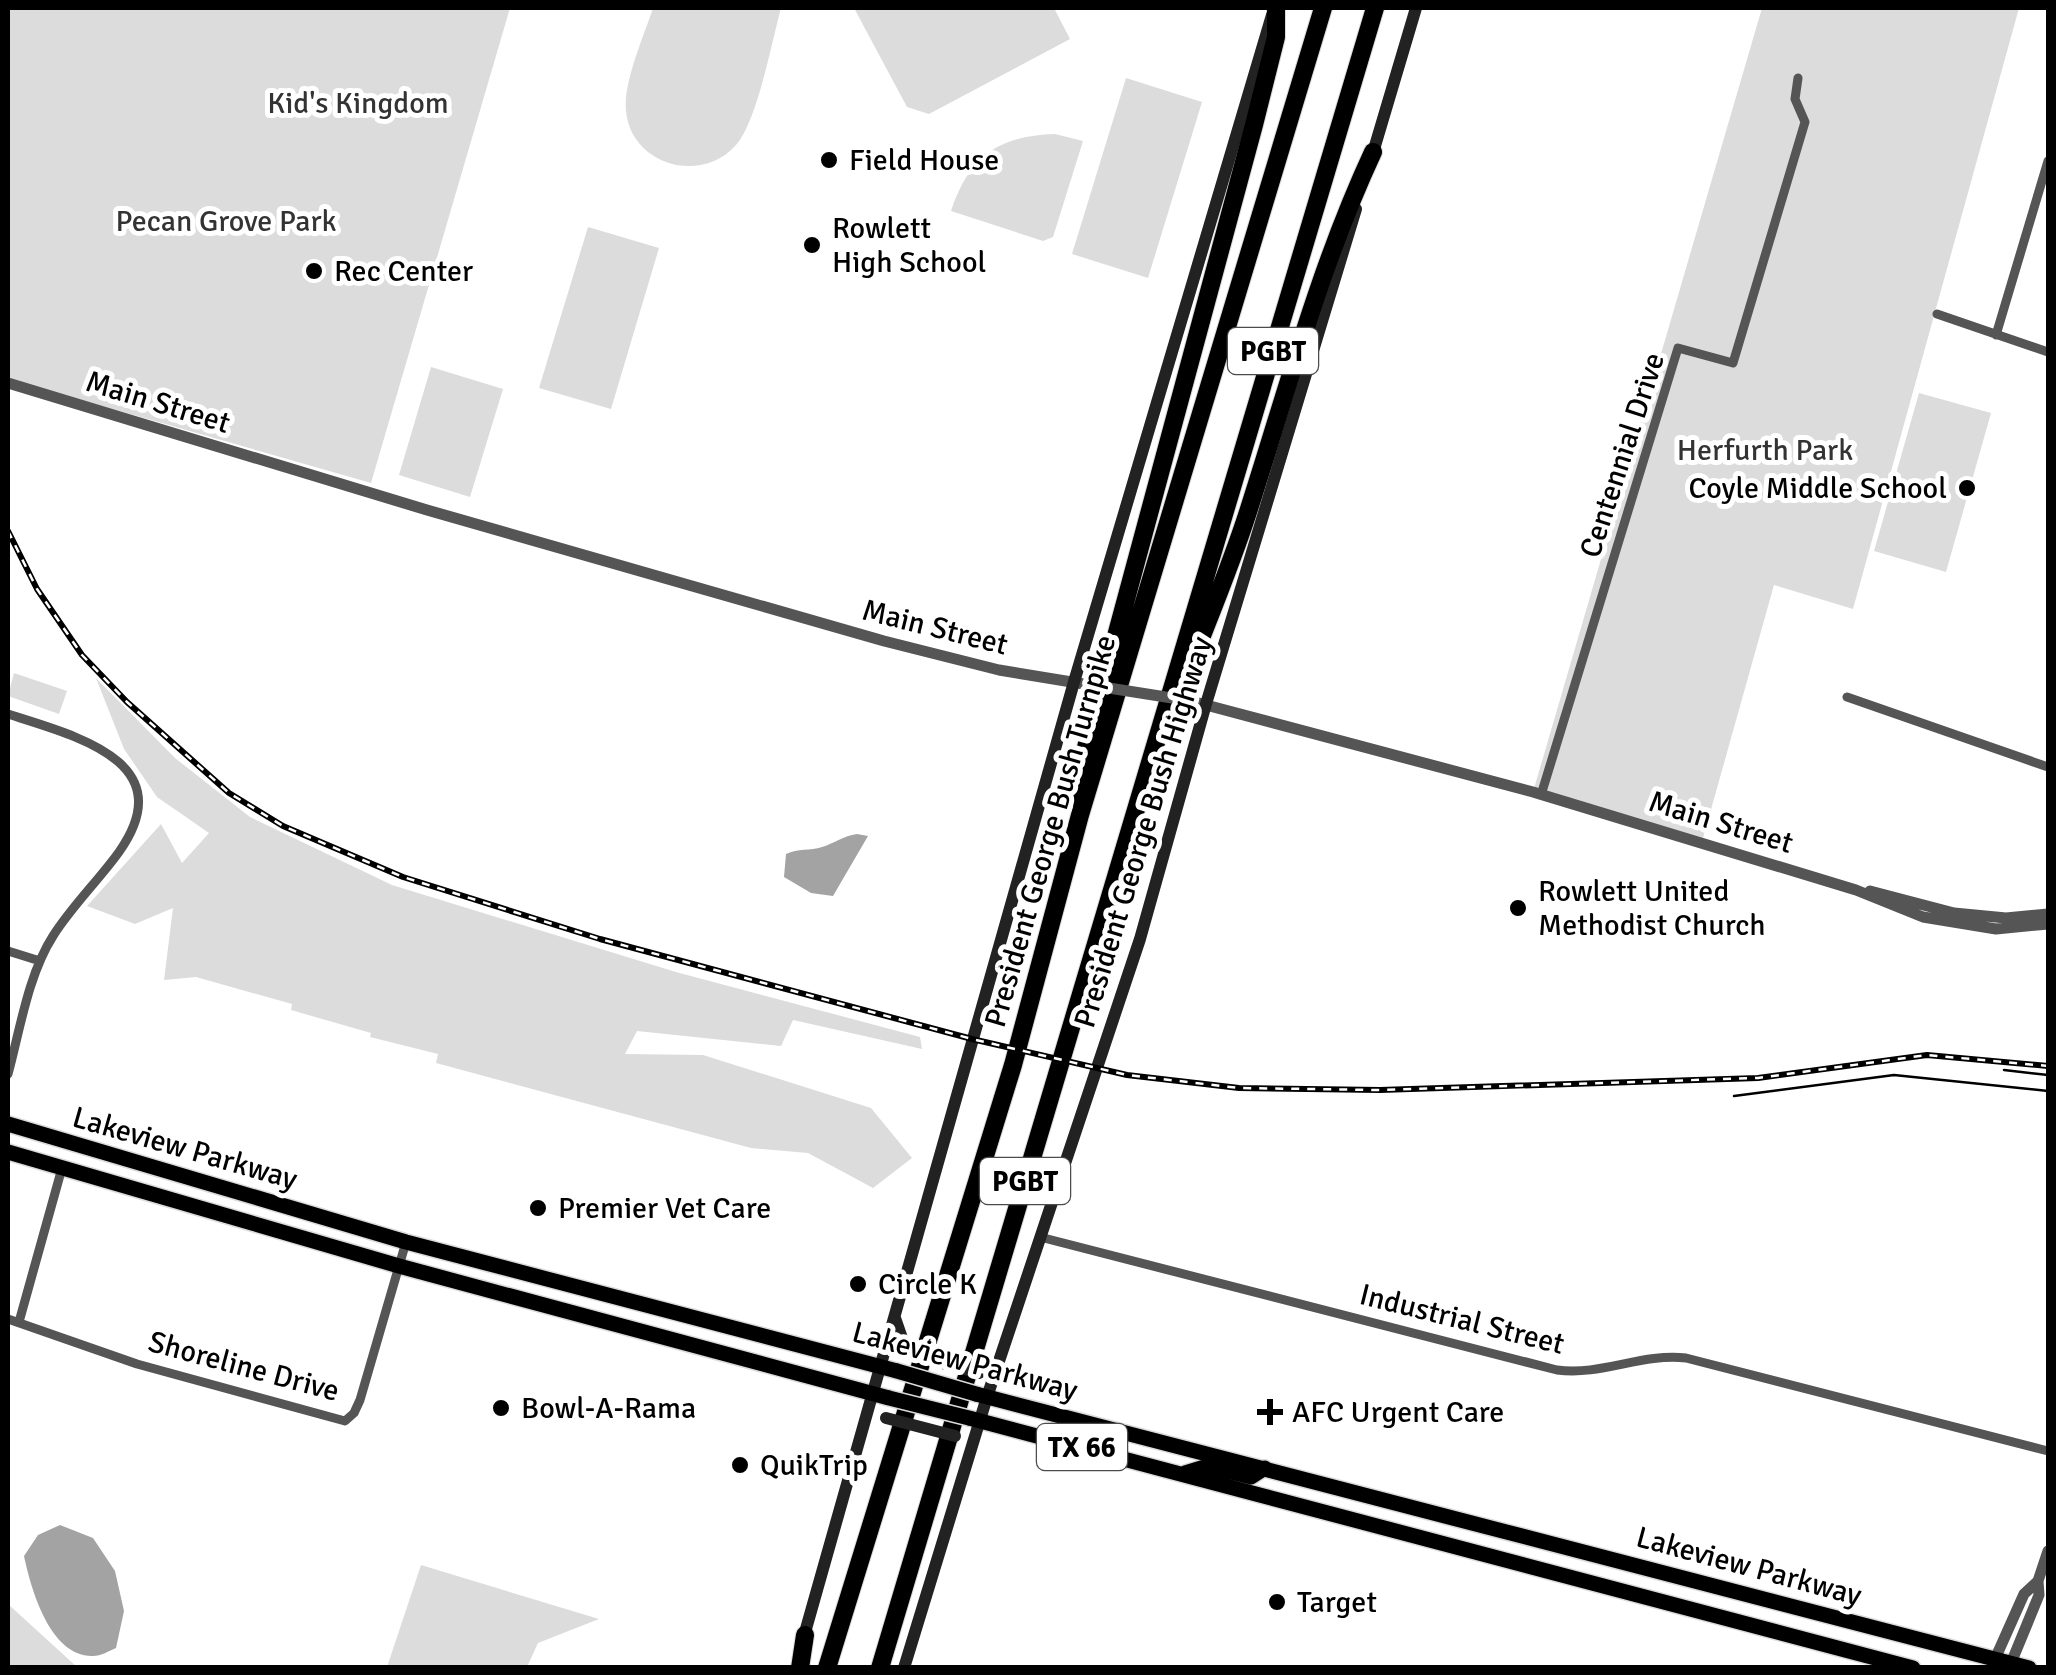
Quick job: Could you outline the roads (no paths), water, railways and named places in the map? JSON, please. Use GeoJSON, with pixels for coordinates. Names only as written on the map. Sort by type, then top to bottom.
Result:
{"type":"FeatureCollection","features":[{"type":"Feature","properties":{"kind":"highway"},"geometry":{"type":"LineString","coordinates":[[1080,815],[1078,777],[1254,125],[1276,36],[1275,8]]}},
{"type":"Feature","properties":{"kind":"highway","name":"President George Bush Turnpike"},"geometry":{"type":"LineString","coordinates":[[827,1668],[1013,1065],[1080,815],[1323,8]]}},
{"type":"Feature","properties":{"kind":"highway","name":"PGBT"},"geometry":{"type":"LineString","coordinates":[[880,1668],[1375,8]]}},
{"type":"Feature","properties":{"kind":"highway"},"geometry":{"type":"LineString","coordinates":[[1170,694],[1189,670],[1234,550],[1317,290],[1373,152]]}},
{"type":"Feature","properties":{"kind":"highway"},"geometry":{"type":"LineString","coordinates":[[796,1668],[805,1635]]}},
{"type":"Feature","properties":{"kind":"main road"},"geometry":{"type":"LineString","coordinates":[[805,1635],[1074,682],[1275,8]]}},
{"type":"Feature","properties":{"kind":"main road","name":"President George Bush Highway"},"geometry":{"type":"LineString","coordinates":[[904,1668],[961,1481],[981,1395],[997,1365],[1140,939],[1199,703],[1416,8]]}},
{"type":"Feature","properties":{"kind":"main road","name":"Lakeview Parkway"},"geometry":{"type":"LineString","coordinates":[[8,1124],[406,1242],[2029,1668]]}},
{"type":"Feature","properties":{"kind":"main road","name":"Lakeview Parkway"},"geometry":{"type":"LineString","coordinates":[[8,1152],[636,1331],[1913,1668]]}},
{"type":"Feature","properties":{"kind":"main road"},"geometry":{"type":"LineString","coordinates":[[636,1331],[642,1304]]}},
{"type":"Feature","properties":{"kind":"main road"},"geometry":{"type":"LineString","coordinates":[[894,1316],[904,1344],[913,1355],[979,1373],[997,1365]]}},
{"type":"Feature","properties":{"kind":"main road"},"geometry":{"type":"LineString","coordinates":[[857,1446],[875,1423],[886,1418],[955,1436],[965,1451],[961,1481]]}},
{"type":"Feature","properties":{"kind":"main road"},"geometry":{"type":"LineString","coordinates":[[1185,1474],[1208,1466],[1250,1477],[1265,1468]]}},
{"type":"Feature","properties":{"kind":"main road"},"geometry":{"type":"LineString","coordinates":[[1398,1530],[1405,1505]]}},
{"type":"Feature","properties":{"kind":"main road"},"geometry":{"type":"LineString","coordinates":[[1666,1602],[1674,1575]]}},
{"type":"Feature","properties":{"kind":"street","name":"Centennial Drive"},"geometry":{"type":"LineString","coordinates":[[1541,795],[1678,348],[1733,362],[1805,122],[1795,99],[1798,78]]}},
{"type":"Feature","properties":{"kind":"street"},"geometry":{"type":"LineString","coordinates":[[1996,335],[2048,160]]}},
{"type":"Feature","properties":{"kind":"street"},"geometry":{"type":"LineString","coordinates":[[1937,314],[2048,352]]}},
{"type":"Feature","properties":{"kind":"street","name":"Main Street"},"geometry":{"type":"LineString","coordinates":[[8,384],[884,641],[999,670],[1199,703],[1541,795],[1856,890],[1906,912],[1971,927],[2048,924]]}},
{"type":"Feature","properties":{"kind":"street"},"geometry":{"type":"LineString","coordinates":[[1847,697],[2048,767]]}},
{"type":"Feature","properties":{"kind":"street"},"geometry":{"type":"LineString","coordinates":[[8,714],[84,740],[120,760],[136,796],[134,824],[122,848],[72,909],[40,961],[8,1074]]}},
{"type":"Feature","properties":{"kind":"street","name":"Main Street"},"geometry":{"type":"LineString","coordinates":[[1856,890],[1875,891],[1971,915],[2006,918],[2048,914]]}},
{"type":"Feature","properties":{"kind":"street"},"geometry":{"type":"LineString","coordinates":[[8,951],[40,961]]}},
{"type":"Feature","properties":{"kind":"street"},"geometry":{"type":"LineString","coordinates":[[19,1322],[62,1168]]}},
{"type":"Feature","properties":{"kind":"street","name":"Industrial Street"},"geometry":{"type":"LineString","coordinates":[[1040,1237],[1557,1370],[1592,1372],[1650,1358],[1686,1358],[2048,1450]]}},
{"type":"Feature","properties":{"kind":"street","name":"Shoreline Drive"},"geometry":{"type":"LineString","coordinates":[[8,1319],[137,1364],[345,1421],[360,1400],[406,1242]]}},
{"type":"Feature","properties":{"kind":"street"},"geometry":{"type":"LineString","coordinates":[[2002,1664],[2024,1594],[2038,1580],[2048,1551]]}},
{"type":"Feature","properties":{"kind":"tram line"},"geometry":{"type":"LineString","coordinates":[[2004,1070],[2048,1075]]}},
{"type":"Feature","properties":{"kind":"tram line"},"geometry":{"type":"LineString","coordinates":[[1734,1096],[1894,1075],[2048,1091]]}},
{"type":"Feature","properties":{"kind":"railway"},"geometry":{"type":"LineString","coordinates":[[8,531],[37,589],[82,655],[127,702],[229,793],[283,826],[403,877],[600,939],[972,1039],[1127,1075],[1239,1088],[1380,1090],[1758,1078],[1927,1055],[2048,1066]]}},
{"type":"Feature","properties":{"kind":"place","name":"Field House"},"geometry":{"type":"Point","coordinates":[829,160]}},
{"type":"Feature","properties":{"kind":"place","name":"Rowlett High School"},"geometry":{"type":"Point","coordinates":[812,245]}},
{"type":"Feature","properties":{"kind":"place","name":"Rec Center"},"geometry":{"type":"Point","coordinates":[314,271]}},
{"type":"Feature","properties":{"kind":"place","name":"Coyle Middle School"},"geometry":{"type":"Point","coordinates":[1967,488]}},
{"type":"Feature","properties":{"kind":"place","name":"Rowlett United Methodist Church"},"geometry":{"type":"Point","coordinates":[1518,908]}},
{"type":"Feature","properties":{"kind":"place","name":"Premier Vet Care"},"geometry":{"type":"Point","coordinates":[538,1208]}},
{"type":"Feature","properties":{"kind":"place","name":"Circle K"},"geometry":{"type":"Point","coordinates":[858,1284]}},
{"type":"Feature","properties":{"kind":"place","name":"Bowl-A-Rama"},"geometry":{"type":"Point","coordinates":[501,1408]}},
{"type":"Feature","properties":{"kind":"place","name":"AFC Urgent Care"},"geometry":{"type":"Point","coordinates":[1270,1412]}},
{"type":"Feature","properties":{"kind":"place","name":"QuikTrip"},"geometry":{"type":"Point","coordinates":[740,1465]}},
{"type":"Feature","properties":{"kind":"place","name":"Target"},"geometry":{"type":"Point","coordinates":[1277,1602]}},
{"type":"Feature","properties":{"kind":"park label","name":"Kid's Kingdom"},"geometry":{"type":"Point","coordinates":[358,103]}},
{"type":"Feature","properties":{"kind":"park label","name":"Pecan Grove Park"},"geometry":{"type":"Point","coordinates":[226,221]}},
{"type":"Feature","properties":{"kind":"park label","name":"Herfurth Park"},"geometry":{"type":"Point","coordinates":[1765,450]}}]}
